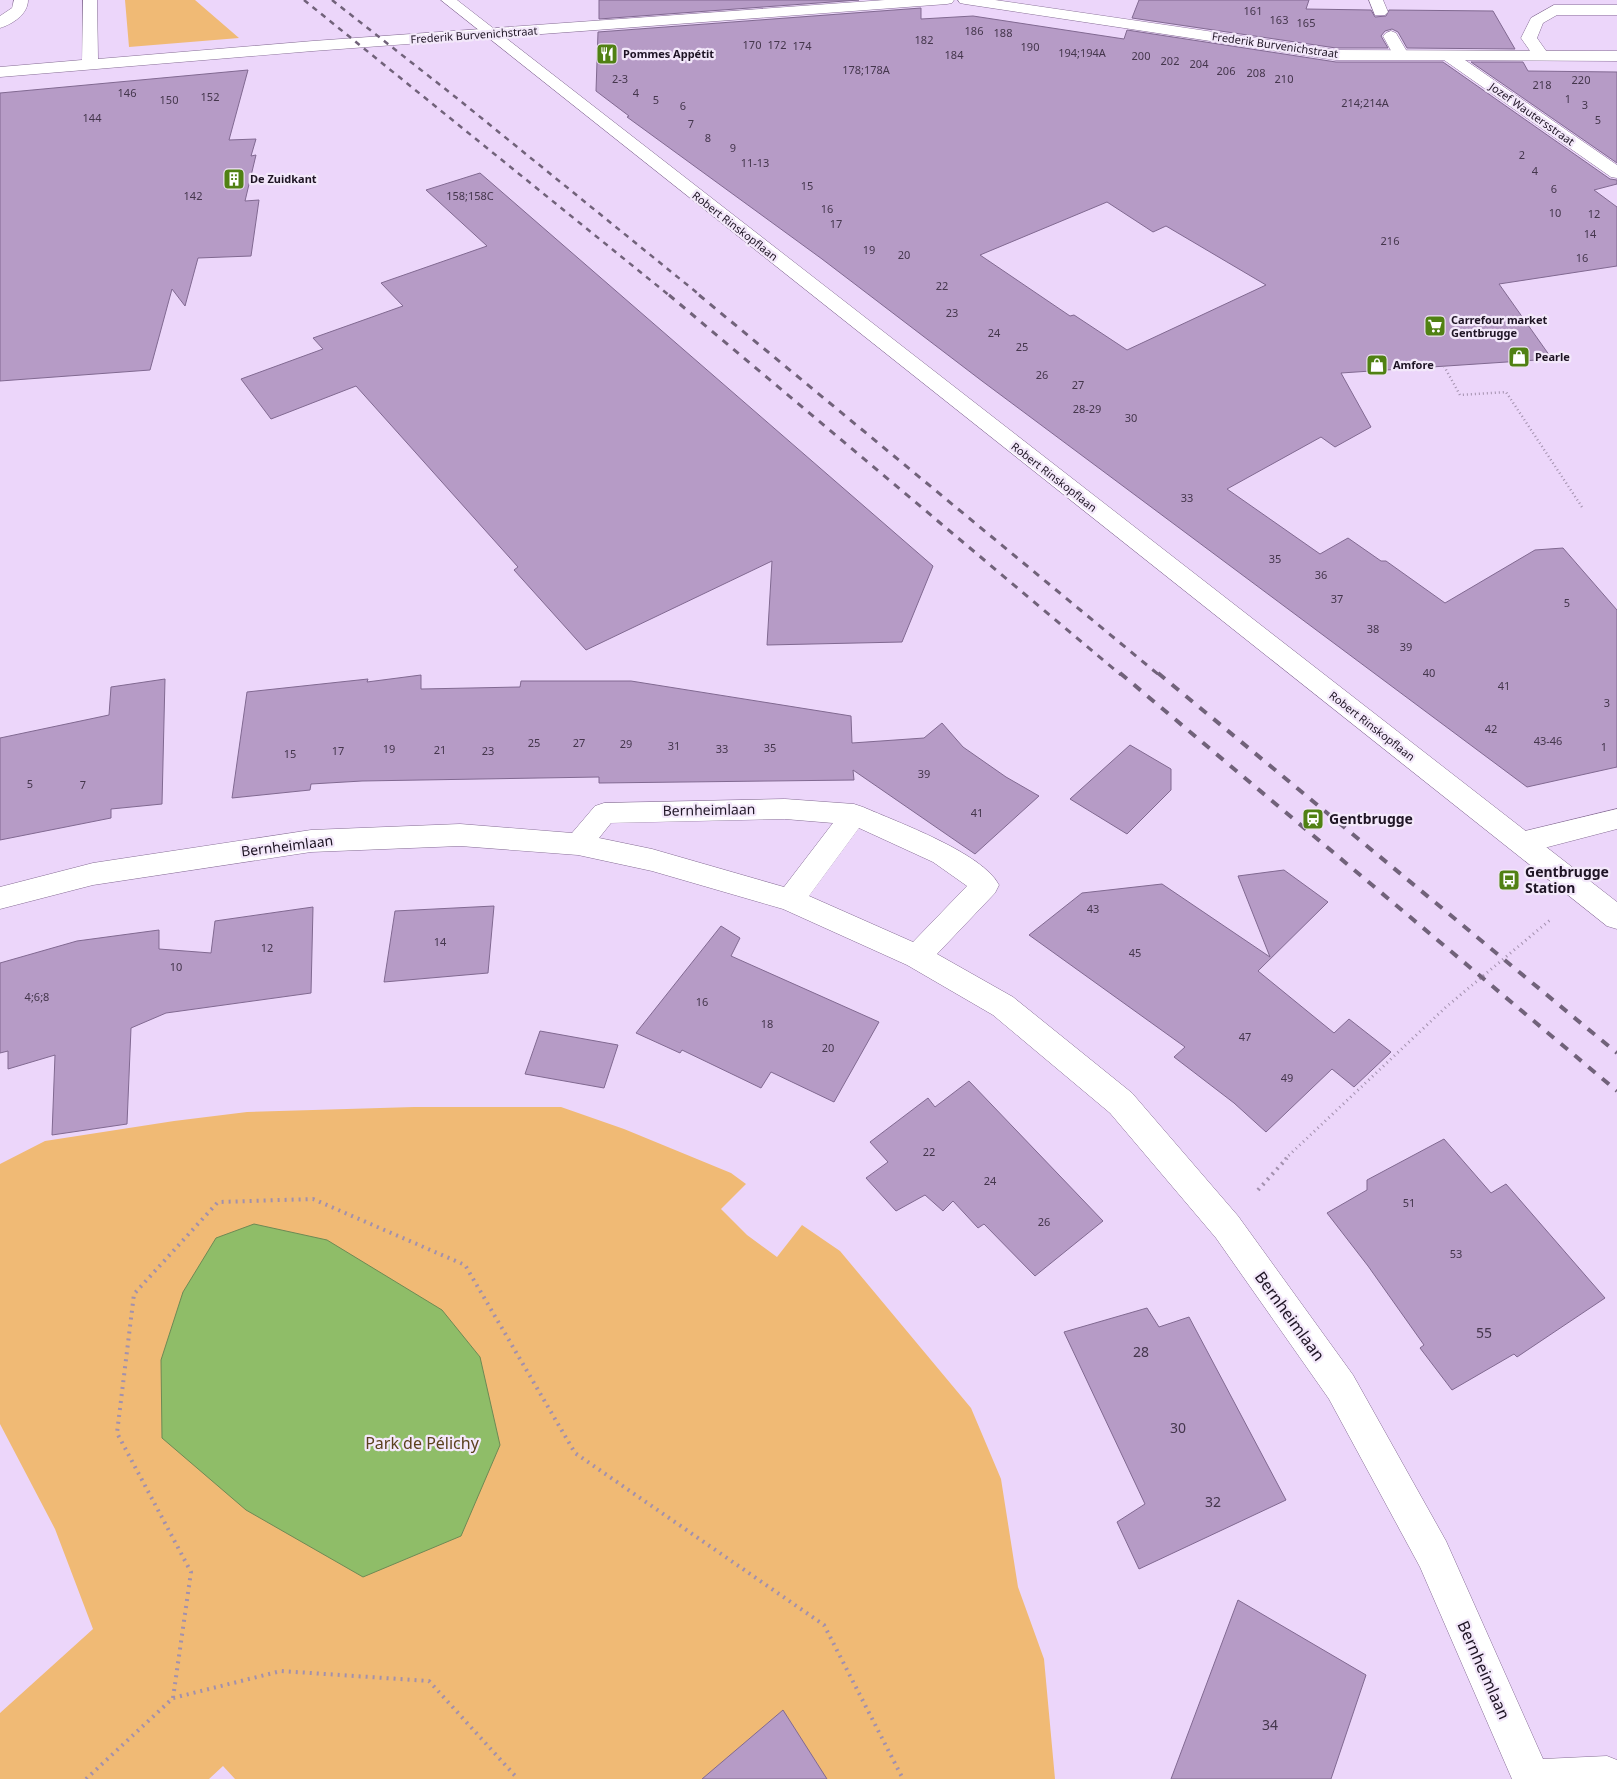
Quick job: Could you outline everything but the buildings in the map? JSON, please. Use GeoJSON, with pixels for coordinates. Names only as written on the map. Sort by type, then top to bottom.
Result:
{"type":"FeatureCollection","features":[{"type":"Feature","properties":{"kind":"street"},"geometry":{"type":"LineString","coordinates":[[0,23],[17,12],[21,5],[21,0]]}},
{"type":"Feature","properties":{"kind":"street"},"geometry":{"type":"LineString","coordinates":[[89,64],[91,53],[90,0]]}},
{"type":"Feature","properties":{"kind":"street","name":"Robert Rinskopflaan"},"geometry":{"type":"LineString","coordinates":[[450,0],[1617,918]]}},
{"type":"Feature","properties":{"kind":"street","name":"Frederik Burvenichstraat"},"geometry":{"type":"LineString","coordinates":[[0,72],[948,0]]}},
{"type":"Feature","properties":{"kind":"street","name":"Frederik Burvenichstraat"},"geometry":{"type":"LineString","coordinates":[[965,0],[1336,55],[1617,56]]}},
{"type":"Feature","properties":{"kind":"street"},"geometry":{"type":"LineString","coordinates":[[1541,55],[1529,38],[1536,21],[1548,13],[1554,10],[1617,10]]}},
{"type":"Feature","properties":{"kind":"street"},"geometry":{"type":"LineString","coordinates":[[1391,36],[1401,55]]}},
{"type":"Feature","properties":{"kind":"street","name":"Jozef Wautersstraat"},"geometry":{"type":"LineString","coordinates":[[1448,55],[1617,173]]}},
{"type":"Feature","properties":{"kind":"street","name":"Bernheimlaan"},"geometry":{"type":"LineString","coordinates":[[578,844],[604,813],[785,809],[854,814],[943,854],[985,885],[917,957]]}},
{"type":"Feature","properties":{"kind":"street"},"geometry":{"type":"LineString","coordinates":[[790,900],[854,814]]}},
{"type":"Feature","properties":{"kind":"street"},"geometry":{"type":"LineString","coordinates":[[1521,843],[1617,819]]}},
{"type":"Feature","properties":{"kind":"street","name":"Bernheimlaan"},"geometry":{"type":"LineString","coordinates":[[0,898],[93,874],[311,841],[460,834],[578,844],[652,860],[790,900],[917,957],[1003,1006],[1121,1103],[1227,1227],[1342,1387],[1433,1554],[1532,1779],[1607,1776],[1615,1779]]}},
{"type":"Feature","properties":{"kind":"path"},"geometry":{"type":"LineString","coordinates":[[1444,366],[1460,396],[1506,392],[1582,507]]}},
{"type":"Feature","properties":{"kind":"path"},"geometry":{"type":"LineString","coordinates":[[1227,1227],[1275,1169],[1446,1007],[1584,892]]}},
{"type":"Feature","properties":{"kind":"path"},"geometry":{"type":"LineString","coordinates":[[173,1698],[191,1572],[117,1433],[134,1294],[218,1202],[313,1199],[465,1265],[575,1453],[824,1625],[903,1779]]}},
{"type":"Feature","properties":{"kind":"path"},"geometry":{"type":"LineString","coordinates":[[86,1779],[173,1698],[281,1672],[429,1681],[518,1779]]}},
{"type":"Feature","properties":{"kind":"green space"},"geometry":{"type":"Polygon","coordinates":[[[125,0],[195,0],[239,38],[129,47],[125,0]]]}},
{"type":"Feature","properties":{"kind":"green space","name":"Park de Pélichy"},"geometry":{"type":"Polygon","coordinates":[[[414,1107],[561,1107],[624,1129],[731,1173],[746,1184],[721,1209],[747,1235],[777,1257],[802,1225],[840,1251],[971,1408],[1001,1479],[1018,1587],[1044,1659],[1055,1779],[235,1779],[223,1766],[209,1779],[0,1779],[0,1713],[93,1629],[55,1529],[0,1424],[0,1164],[45,1141],[174,1121],[247,1112],[414,1107]]]}},
{"type":"Feature","properties":{"kind":"shaded area"},"geometry":{"type":"Polygon","coordinates":[[[254,1224],[327,1240],[442,1310],[480,1357],[500,1445],[461,1536],[363,1577],[246,1510],[162,1438],[161,1360],[183,1292],[216,1238],[254,1224]]]}},
{"type":"Feature","properties":{"kind":"railway"},"geometry":{"type":"LineString","coordinates":[[304,0],[670,296]]}},
{"type":"Feature","properties":{"kind":"railway"},"geometry":{"type":"LineString","coordinates":[[332,0],[458,99],[701,296]]}},
{"type":"Feature","properties":{"kind":"railway"},"geometry":{"type":"LineString","coordinates":[[669,295],[1121,675]]}},
{"type":"Feature","properties":{"kind":"railway"},"geometry":{"type":"LineString","coordinates":[[699,295],[1159,675]]}},
{"type":"Feature","properties":{"kind":"railway"},"geometry":{"type":"LineString","coordinates":[[1120,673],[1617,1091]]}},
{"type":"Feature","properties":{"kind":"railway"},"geometry":{"type":"LineString","coordinates":[[1158,673],[1617,1053]]}},
{"type":"Feature","properties":{"kind":"place","name":"Pommes Appétit"},"geometry":{"type":"Point","coordinates":[607,54]}},
{"type":"Feature","properties":{"kind":"place","name":"De Zuidkant"},"geometry":{"type":"Point","coordinates":[234,179]}},
{"type":"Feature","properties":{"kind":"place","name":"Carrefour market Gentbrugge"},"geometry":{"type":"Point","coordinates":[1435,326]}},
{"type":"Feature","properties":{"kind":"place","name":"Pearle"},"geometry":{"type":"Point","coordinates":[1519,357]}},
{"type":"Feature","properties":{"kind":"place","name":"Amfore"},"geometry":{"type":"Point","coordinates":[1377,365]}},
{"type":"Feature","properties":{"kind":"place","name":"Gentbrugge"},"geometry":{"type":"Point","coordinates":[1313,819]}},
{"type":"Feature","properties":{"kind":"place","name":"Gentbrugge Station"},"geometry":{"type":"Point","coordinates":[1509,880]}}]}
